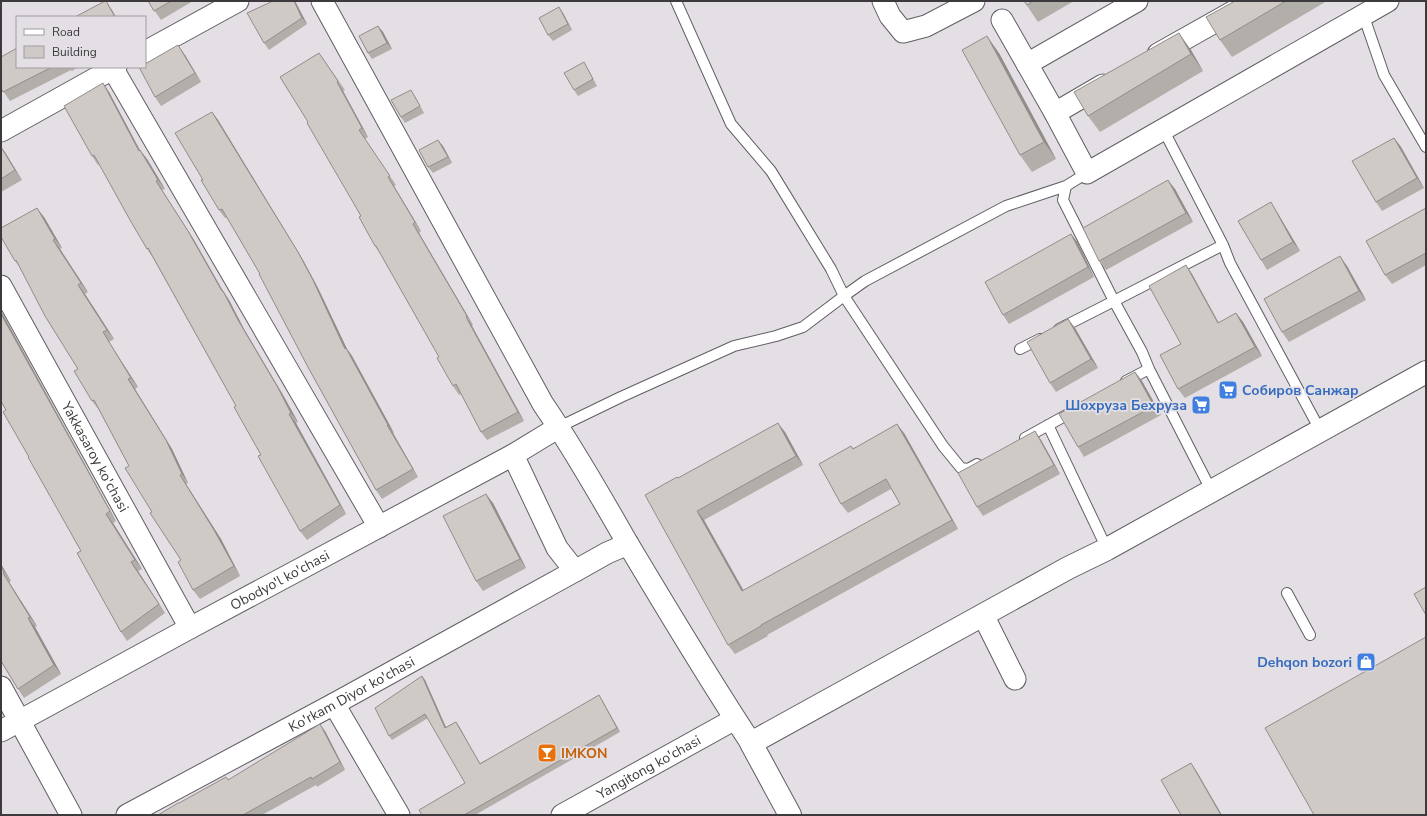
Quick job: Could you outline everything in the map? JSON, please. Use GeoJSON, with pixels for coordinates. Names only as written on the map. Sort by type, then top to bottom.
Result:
{"type":"FeatureCollection","features":[{"type":"Feature","properties":{"kind":"street"},"geometry":{"type":"LineString","coordinates":[[146,51],[238,1]]}},
{"type":"Feature","properties":{"kind":"street"},"geometry":{"type":"LineString","coordinates":[[322,1],[543,404],[706,674],[751,743],[790,815]]}},
{"type":"Feature","properties":{"kind":"street"},"geometry":{"type":"LineString","coordinates":[[883,1],[890,16],[903,32],[926,26],[974,1]]}},
{"type":"Feature","properties":{"kind":"street"},"geometry":{"type":"LineString","coordinates":[[1027,64],[1138,1]]}},
{"type":"Feature","properties":{"kind":"street"},"geometry":{"type":"LineString","coordinates":[[1143,63],[1252,1]]}},
{"type":"Feature","properties":{"kind":"street"},"geometry":{"type":"LineString","coordinates":[[1002,20],[1087,172],[1163,129],[1360,8],[1388,1]]}},
{"type":"Feature","properties":{"kind":"street"},"geometry":{"type":"LineString","coordinates":[[1,131],[115,68],[379,528]]}},
{"type":"Feature","properties":{"kind":"street"},"geometry":{"type":"LineString","coordinates":[[1055,113],[1123,74]]}},
{"type":"Feature","properties":{"kind":"street","name":"Yakkasaroy ko'chasi"},"geometry":{"type":"LineString","coordinates":[[1,286],[190,628]]}},
{"type":"Feature","properties":{"kind":"street"},"geometry":{"type":"LineString","coordinates":[[751,743],[1107,549],[1426,372]]}},
{"type":"Feature","properties":{"kind":"street","name":"Obodyo'l ko'chasi"},"geometry":{"type":"LineString","coordinates":[[1,731],[190,628],[513,456],[558,427]]}},
{"type":"Feature","properties":{"kind":"street"},"geometry":{"type":"LineString","coordinates":[[513,456],[556,548],[575,571]]}},
{"type":"Feature","properties":{"kind":"street","name":"Ko'rkam Diyor ko'chasi"},"geometry":{"type":"LineString","coordinates":[[127,815],[334,704],[607,553],[628,544]]}},
{"type":"Feature","properties":{"kind":"street"},"geometry":{"type":"LineString","coordinates":[[984,615],[1015,679]]}},
{"type":"Feature","properties":{"kind":"street"},"geometry":{"type":"LineString","coordinates":[[1,687],[70,815]]}},
{"type":"Feature","properties":{"kind":"street"},"geometry":{"type":"LineString","coordinates":[[334,704],[399,815]]}},
{"type":"Feature","properties":{"kind":"street","name":"Yangitong ko'chasi"},"geometry":{"type":"LineString","coordinates":[[562,815],[735,719]]}},
{"type":"Feature","properties":{"kind":"lane"},"geometry":{"type":"LineString","coordinates":[[676,1],[731,124],[770,171],[831,269],[844,296],[943,446],[960,468],[968,469],[988,458]]}},
{"type":"Feature","properties":{"kind":"lane"},"geometry":{"type":"LineString","coordinates":[[1360,8],[1384,75],[1426,147]]}},
{"type":"Feature","properties":{"kind":"lane"},"geometry":{"type":"LineString","coordinates":[[1163,129],[1223,245],[1230,263],[1320,430]]}},
{"type":"Feature","properties":{"kind":"lane"},"geometry":{"type":"LineString","coordinates":[[558,427],[734,346],[776,336],[803,327],[865,280],[1006,206],[1066,186],[1087,172]]}},
{"type":"Feature","properties":{"kind":"lane"},"geometry":{"type":"LineString","coordinates":[[1066,186],[1062,200],[1142,352],[1149,369],[1211,490]]}},
{"type":"Feature","properties":{"kind":"lane"},"geometry":{"type":"LineString","coordinates":[[1020,349],[1223,245]]}},
{"type":"Feature","properties":{"kind":"lane"},"geometry":{"type":"LineString","coordinates":[[1115,387],[1149,369]]}},
{"type":"Feature","properties":{"kind":"lane"},"geometry":{"type":"LineString","coordinates":[[1015,443],[1082,406]]}},
{"type":"Feature","properties":{"kind":"lane"},"geometry":{"type":"LineString","coordinates":[[1048,424],[1107,549]]}},
{"type":"Feature","properties":{"kind":"lane"},"geometry":{"type":"LineString","coordinates":[[1287,593],[1310,634]]}},
{"type":"Feature","properties":{"kind":"building"},"geometry":{"type":"Polygon","coordinates":[[[106,1],[114,16],[77,16],[106,1]]]}},
{"type":"Feature","properties":{"kind":"building"},"geometry":{"type":"Polygon","coordinates":[[[148,1],[171,1],[154,11],[148,1]]]}},
{"type":"Feature","properties":{"kind":"building"},"geometry":{"type":"Polygon","coordinates":[[[273,1],[294,1],[302,18],[264,43],[247,13],[273,1]]]}},
{"type":"Feature","properties":{"kind":"building"},"geometry":{"type":"Polygon","coordinates":[[[1024,1],[1033,1],[1027,5],[1024,1]]]}},
{"type":"Feature","properties":{"kind":"building"},"geometry":{"type":"Polygon","coordinates":[[[1235,1],[1286,1],[1220,40],[1206,17],[1235,1]]]}},
{"type":"Feature","properties":{"kind":"building"},"geometry":{"type":"Polygon","coordinates":[[[559,7],[568,24],[548,35],[539,18],[559,7]]]}},
{"type":"Feature","properties":{"kind":"building"},"geometry":{"type":"Polygon","coordinates":[[[378,26],[387,43],[368,53],[359,36],[378,26]]]}},
{"type":"Feature","properties":{"kind":"building"},"geometry":{"type":"Polygon","coordinates":[[[1179,33],[1191,54],[1088,116],[1074,92],[1179,33]]]}},
{"type":"Feature","properties":{"kind":"building"},"geometry":{"type":"Polygon","coordinates":[[[987,36],[1044,142],[1020,155],[962,50],[987,36]]]}},
{"type":"Feature","properties":{"kind":"building"},"geometry":{"type":"Polygon","coordinates":[[[178,45],[195,73],[155,97],[140,68],[146,68],[146,63],[178,45]]]}},
{"type":"Feature","properties":{"kind":"building"},"geometry":{"type":"Polygon","coordinates":[[[16,49],[16,68],[50,68],[3,92],[1,88],[1,57],[16,49]]]}},
{"type":"Feature","properties":{"kind":"building"},"geometry":{"type":"Polygon","coordinates":[[[319,53],[338,81],[337,82],[362,128],[359,130],[390,176],[388,177],[415,222],[413,224],[467,316],[466,317],[518,412],[481,432],[456,384],[453,386],[437,358],[439,357],[375,246],[359,217],[361,216],[307,123],[308,122],[280,77],[319,53]]]}},
{"type":"Feature","properties":{"kind":"building"},"geometry":{"type":"Polygon","coordinates":[[[584,62],[593,79],[574,90],[564,73],[584,62]]]}},
{"type":"Feature","properties":{"kind":"building"},"geometry":{"type":"Polygon","coordinates":[[[103,83],[139,151],[140,150],[158,180],[156,181],[188,231],[277,386],[291,413],[289,414],[340,505],[300,531],[258,456],[261,455],[234,407],[236,406],[148,248],[147,249],[94,155],[92,156],[64,106],[103,83]]]}},
{"type":"Feature","properties":{"kind":"building"},"geometry":{"type":"Polygon","coordinates":[[[411,90],[420,106],[401,117],[391,100],[411,90]]]}},
{"type":"Feature","properties":{"kind":"building"},"geometry":{"type":"Polygon","coordinates":[[[212,112],[298,252],[313,280],[345,349],[346,348],[387,425],[413,469],[376,490],[309,369],[260,274],[222,209],[219,210],[175,133],[212,112]]]}},
{"type":"Feature","properties":{"kind":"building"},"geometry":{"type":"Polygon","coordinates":[[[1394,138],[1417,178],[1376,202],[1352,161],[1394,138]]]}},
{"type":"Feature","properties":{"kind":"building"},"geometry":{"type":"Polygon","coordinates":[[[438,140],[448,157],[428,167],[419,150],[438,140]]]}},
{"type":"Feature","properties":{"kind":"building"},"geometry":{"type":"Polygon","coordinates":[[[1,147],[15,170],[1,179],[1,147]]]}},
{"type":"Feature","properties":{"kind":"building"},"geometry":{"type":"Polygon","coordinates":[[[1168,180],[1186,213],[1099,261],[1083,228],[1168,180]]]}},
{"type":"Feature","properties":{"kind":"building"},"geometry":{"type":"Polygon","coordinates":[[[1271,202],[1293,242],[1261,260],[1238,221],[1271,202]]]}},
{"type":"Feature","properties":{"kind":"building"},"geometry":{"type":"Polygon","coordinates":[[[37,208],[55,239],[53,240],[81,283],[78,285],[107,330],[103,332],[131,378],[128,379],[166,440],[182,474],[180,475],[234,566],[193,590],[178,562],[181,560],[150,513],[152,512],[125,468],[129,466],[94,400],[92,401],[74,371],[78,369],[45,316],[16,260],[15,261],[1,237],[1,228],[37,208]]]}},
{"type":"Feature","properties":{"kind":"building"},"geometry":{"type":"Polygon","coordinates":[[[1426,208],[1426,253],[1385,275],[1366,241],[1426,208]]]}},
{"type":"Feature","properties":{"kind":"building"},"geometry":{"type":"Polygon","coordinates":[[[1071,234],[1088,267],[1003,315],[985,282],[1071,234]]]}},
{"type":"Feature","properties":{"kind":"building"},"geometry":{"type":"Polygon","coordinates":[[[1340,256],[1359,291],[1282,332],[1264,299],[1340,256]]]}},
{"type":"Feature","properties":{"kind":"building"},"geometry":{"type":"Polygon","coordinates":[[[1186,265],[1218,323],[1236,313],[1255,347],[1178,389],[1160,355],[1181,344],[1149,286],[1186,265]]]}},
{"type":"Feature","properties":{"kind":"building"},"geometry":{"type":"Polygon","coordinates":[[[1,314],[110,511],[106,514],[135,560],[131,562],[159,604],[121,632],[77,553],[81,551],[3,412],[6,410],[1,401],[1,314]]]}},
{"type":"Feature","properties":{"kind":"building"},"geometry":{"type":"Polygon","coordinates":[[[1068,319],[1091,359],[1050,383],[1027,342],[1068,319]]]}},
{"type":"Feature","properties":{"kind":"building"},"geometry":{"type":"Polygon","coordinates":[[[1135,372],[1154,406],[1078,447],[1059,414],[1135,372]]]}},
{"type":"Feature","properties":{"kind":"building"},"geometry":{"type":"Polygon","coordinates":[[[778,423],[796,456],[697,511],[742,591],[900,504],[886,479],[841,504],[819,464],[851,446],[853,449],[897,424],[952,520],[761,625],[728,645],[645,495],[778,423]]]}},
{"type":"Feature","properties":{"kind":"building"},"geometry":{"type":"Polygon","coordinates":[[[1035,431],[1054,465],[977,507],[958,473],[1035,431]]]}},
{"type":"Feature","properties":{"kind":"building"},"geometry":{"type":"Polygon","coordinates":[[[486,494],[520,559],[476,581],[443,516],[486,494]]]}},
{"type":"Feature","properties":{"kind":"building"},"geometry":{"type":"Polygon","coordinates":[[[1,566],[4,572],[3,573],[30,617],[28,618],[54,665],[18,689],[1,661],[1,566]]]}},
{"type":"Feature","properties":{"kind":"building"},"geometry":{"type":"Polygon","coordinates":[[[1426,587],[1426,615],[1414,594],[1426,587]]]}},
{"type":"Feature","properties":{"kind":"building"},"geometry":{"type":"Polygon","coordinates":[[[1426,637],[1426,815],[1314,815],[1265,728],[1426,637]]]}},
{"type":"Feature","properties":{"kind":"building","name":"IMKON"},"geometry":{"type":"Polygon","coordinates":[[[422,676],[445,728],[456,722],[480,764],[599,695],[617,728],[464,815],[422,815],[419,810],[465,783],[425,714],[389,736],[375,708],[422,676]]]}},
{"type":"Feature","properties":{"kind":"building"},"geometry":{"type":"Polygon","coordinates":[[[320,724],[340,762],[312,779],[311,777],[243,815],[158,815],[226,777],[228,780],[320,724]]]}},
{"type":"Feature","properties":{"kind":"building"},"geometry":{"type":"Polygon","coordinates":[[[1191,763],[1221,815],[1181,815],[1161,780],[1191,763]]]}},
{"type":"Feature","properties":{"kind":"place","name":"Собиров Санжар"},"geometry":{"type":"Point","coordinates":[1228,390]}},
{"type":"Feature","properties":{"kind":"place","name":"Шохруза Бехруза"},"geometry":{"type":"Point","coordinates":[1201,405]}},
{"type":"Feature","properties":{"kind":"place","name":"Dehqon bozori"},"geometry":{"type":"Point","coordinates":[1366,662]}},
{"type":"Feature","properties":{"kind":"place","name":"IMKON"},"geometry":{"type":"Point","coordinates":[547,753]}}]}
